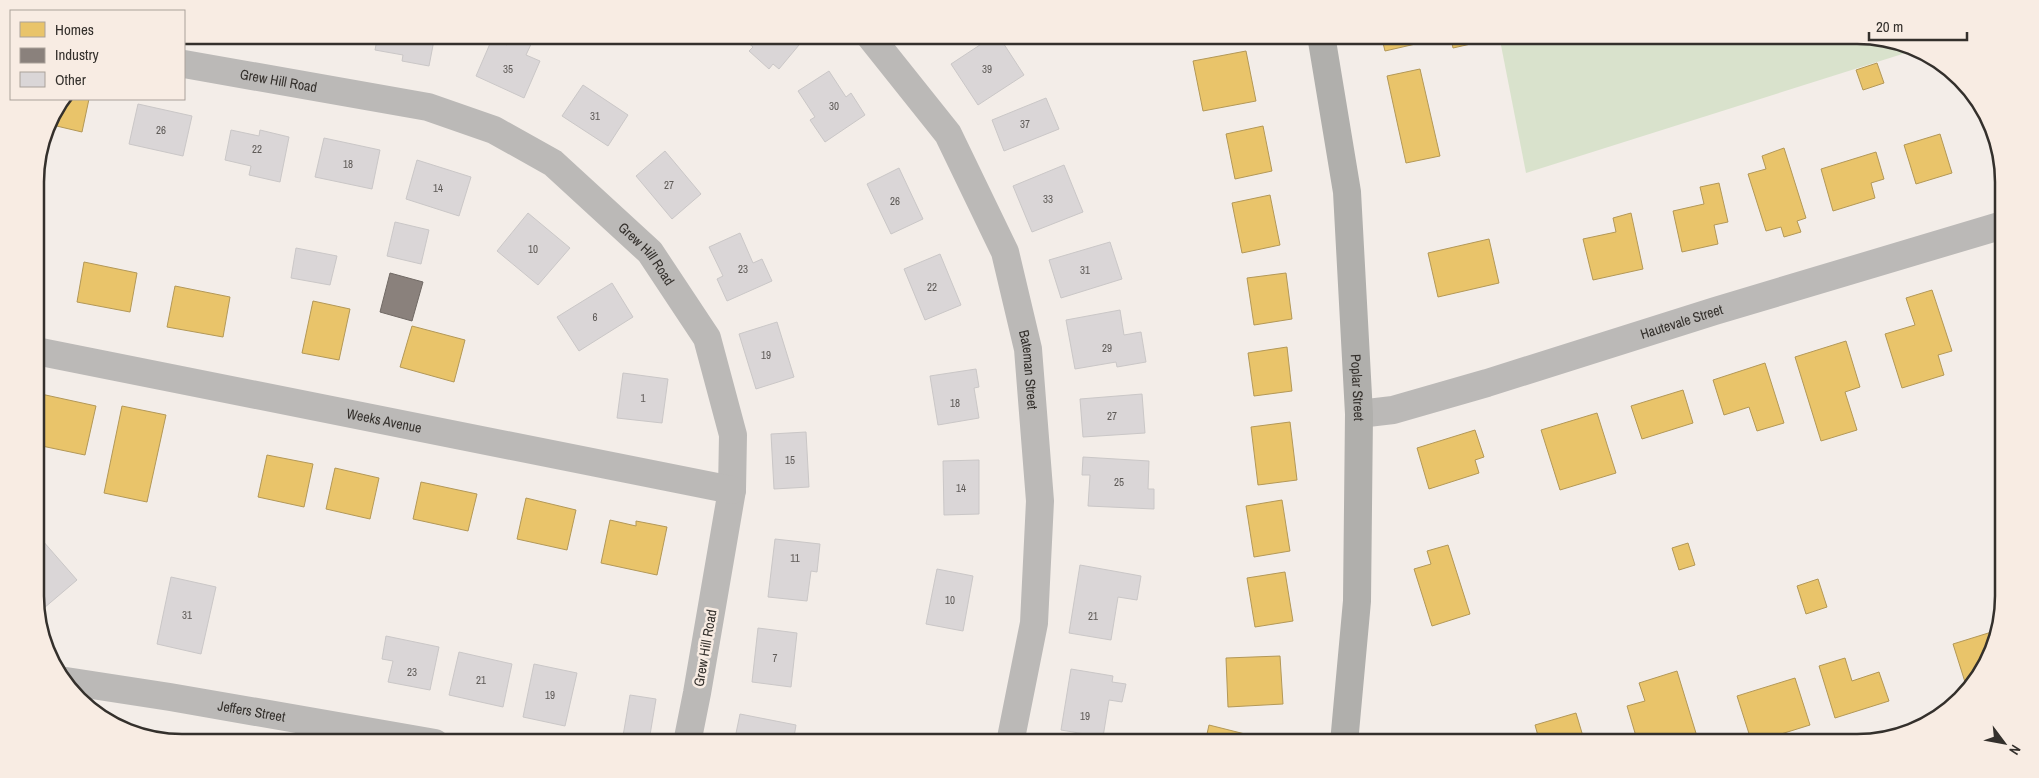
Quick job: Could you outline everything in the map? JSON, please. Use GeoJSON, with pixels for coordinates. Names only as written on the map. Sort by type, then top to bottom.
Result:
{"type":"FeatureCollection","features":[{"type":"Feature","properties":{"kind":"street","name":"Bateman Street"},"geometry":{"type":"LineString","coordinates":[[876,44],[948,134],[1005,252],[1028,349],[1040,501],[1034,623],[1012,734]]}},
{"type":"Feature","properties":{"kind":"street","name":"Poplar Street"},"geometry":{"type":"LineString","coordinates":[[1322,44],[1347,192],[1359,414],[1357,601],[1345,734]]}},
{"type":"Feature","properties":{"kind":"street","name":"Grew Hill Road"},"geometry":{"type":"LineString","coordinates":[[185,64],[428,107],[494,130],[553,164],[650,252],[707,338],[733,435],[732,490],[689,734]]}},
{"type":"Feature","properties":{"kind":"street","name":"Hautevale Street"},"geometry":{"type":"LineString","coordinates":[[1359,414],[1394,410],[1487,383],[1715,311],[1995,227]]}},
{"type":"Feature","properties":{"kind":"street","name":"Weeks Avenue"},"geometry":{"type":"LineString","coordinates":[[44,353],[732,490]]}},
{"type":"Feature","properties":{"kind":"street","name":"Jeffers Street"},"geometry":{"type":"LineString","coordinates":[[74,682],[383,734]]}},
{"type":"Feature","properties":{"kind":"green space"},"geometry":{"type":"Polygon","coordinates":[[[1501,44],[1857,44],[1884,46],[1906,53],[1526,173],[1501,44]]]}},
{"type":"Feature","properties":{"kind":"building: Homes"},"geometry":{"type":"Polygon","coordinates":[[[1383,44],[1416,44],[1385,51],[1383,44]]]}},
{"type":"Feature","properties":{"kind":"building: Homes"},"geometry":{"type":"Polygon","coordinates":[[[1452,44],[1471,44],[1453,48],[1452,44]]]}},
{"type":"Feature","properties":{"kind":"building: Homes"},"geometry":{"type":"Polygon","coordinates":[[[1246,51],[1256,101],[1203,111],[1193,61],[1246,51]]]}},
{"type":"Feature","properties":{"kind":"building: Homes"},"geometry":{"type":"Polygon","coordinates":[[[1877,63],[1884,83],[1863,90],[1856,70],[1877,63]]]}},
{"type":"Feature","properties":{"kind":"building: Homes"},"geometry":{"type":"Polygon","coordinates":[[[1420,69],[1440,156],[1406,163],[1387,76],[1420,69]]]}},
{"type":"Feature","properties":{"kind":"building: Homes"},"geometry":{"type":"Polygon","coordinates":[[[71,100],[89,100],[82,132],[56,126],[71,100]]]}},
{"type":"Feature","properties":{"kind":"building: Homes"},"geometry":{"type":"Polygon","coordinates":[[[1263,126],[1272,171],[1235,179],[1226,134],[1263,126]]]}},
{"type":"Feature","properties":{"kind":"building: Homes"},"geometry":{"type":"Polygon","coordinates":[[[1940,134],[1952,173],[1916,184],[1904,145],[1940,134]]]}},
{"type":"Feature","properties":{"kind":"building: Homes"},"geometry":{"type":"Polygon","coordinates":[[[1784,148],[1806,218],[1797,221],[1801,232],[1784,237],[1781,227],[1766,231],[1748,174],[1766,169],[1762,156],[1784,148]]]}},
{"type":"Feature","properties":{"kind":"building: Homes"},"geometry":{"type":"Polygon","coordinates":[[[1876,152],[1884,179],[1871,183],[1875,198],[1833,211],[1821,169],[1876,152]]]}},
{"type":"Feature","properties":{"kind":"building: Homes"},"geometry":{"type":"Polygon","coordinates":[[[1719,183],[1728,222],[1714,225],[1718,244],[1682,252],[1673,211],[1704,204],[1700,187],[1719,183]]]}},
{"type":"Feature","properties":{"kind":"building: Homes"},"geometry":{"type":"Polygon","coordinates":[[[1270,195],[1280,245],[1242,253],[1232,203],[1270,195]]]}},
{"type":"Feature","properties":{"kind":"building: Homes"},"geometry":{"type":"Polygon","coordinates":[[[1631,213],[1643,269],[1593,280],[1583,239],[1616,232],[1613,218],[1631,213]]]}},
{"type":"Feature","properties":{"kind":"building: Homes"},"geometry":{"type":"Polygon","coordinates":[[[1489,239],[1499,283],[1438,297],[1428,253],[1489,239]]]}},
{"type":"Feature","properties":{"kind":"building: Homes"},"geometry":{"type":"Polygon","coordinates":[[[84,262],[137,273],[130,312],[77,302],[84,262]]]}},
{"type":"Feature","properties":{"kind":"building: Homes"},"geometry":{"type":"Polygon","coordinates":[[[1286,273],[1292,319],[1254,325],[1247,278],[1286,273]]]}},
{"type":"Feature","properties":{"kind":"building: Homes"},"geometry":{"type":"Polygon","coordinates":[[[175,286],[230,297],[223,337],[167,327],[175,286]]]}},
{"type":"Feature","properties":{"kind":"building: Homes"},"geometry":{"type":"Polygon","coordinates":[[[1932,290],[1952,351],[1938,355],[1944,375],[1902,388],[1885,334],[1915,325],[1906,298],[1932,290]]]}},
{"type":"Feature","properties":{"kind":"building: Homes"},"geometry":{"type":"Polygon","coordinates":[[[313,301],[350,309],[339,360],[302,353],[313,301]]]}},
{"type":"Feature","properties":{"kind":"building: Homes"},"geometry":{"type":"Polygon","coordinates":[[[412,326],[465,340],[454,382],[400,367],[412,326]]]}},
{"type":"Feature","properties":{"kind":"building: Homes"},"geometry":{"type":"Polygon","coordinates":[[[1846,341],[1860,387],[1845,392],[1857,430],[1821,441],[1795,357],[1846,341]]]}},
{"type":"Feature","properties":{"kind":"building: Homes"},"geometry":{"type":"Polygon","coordinates":[[[1287,347],[1292,391],[1254,396],[1248,353],[1287,347]]]}},
{"type":"Feature","properties":{"kind":"building: Homes"},"geometry":{"type":"Polygon","coordinates":[[[1765,363],[1784,423],[1757,431],[1749,407],[1724,415],[1713,380],[1765,363]]]}},
{"type":"Feature","properties":{"kind":"building: Homes"},"geometry":{"type":"Polygon","coordinates":[[[1683,390],[1693,423],[1642,439],[1631,406],[1683,390]]]}},
{"type":"Feature","properties":{"kind":"building: Homes"},"geometry":{"type":"Polygon","coordinates":[[[44,395],[96,406],[85,455],[44,446],[44,395]]]}},
{"type":"Feature","properties":{"kind":"building: Homes"},"geometry":{"type":"Polygon","coordinates":[[[122,406],[166,415],[147,502],[104,493],[122,406]]]}},
{"type":"Feature","properties":{"kind":"building: Homes"},"geometry":{"type":"Polygon","coordinates":[[[1597,413],[1616,473],[1560,490],[1541,430],[1597,413]]]}},
{"type":"Feature","properties":{"kind":"building: Homes"},"geometry":{"type":"Polygon","coordinates":[[[1290,422],[1297,480],[1258,485],[1251,427],[1290,422]]]}},
{"type":"Feature","properties":{"kind":"building: Homes"},"geometry":{"type":"Polygon","coordinates":[[[1475,430],[1484,457],[1475,460],[1479,473],[1429,489],[1417,448],[1475,430]]]}},
{"type":"Feature","properties":{"kind":"building: Homes"},"geometry":{"type":"Polygon","coordinates":[[[267,455],[313,464],[304,507],[258,497],[267,455]]]}},
{"type":"Feature","properties":{"kind":"building: Homes"},"geometry":{"type":"Polygon","coordinates":[[[335,468],[379,478],[370,519],[326,509],[335,468]]]}},
{"type":"Feature","properties":{"kind":"building: Homes"},"geometry":{"type":"Polygon","coordinates":[[[421,482],[477,494],[468,531],[413,519],[421,482]]]}},
{"type":"Feature","properties":{"kind":"building: Homes"},"geometry":{"type":"Polygon","coordinates":[[[526,498],[576,510],[567,550],[517,539],[526,498]]]}},
{"type":"Feature","properties":{"kind":"building: Homes"},"geometry":{"type":"Polygon","coordinates":[[[1282,500],[1290,551],[1254,557],[1246,506],[1282,500]]]}},
{"type":"Feature","properties":{"kind":"building: Homes"},"geometry":{"type":"Polygon","coordinates":[[[610,520],[636,526],[636,521],[667,527],[657,575],[601,563],[610,520]]]}},
{"type":"Feature","properties":{"kind":"building: Homes"},"geometry":{"type":"Polygon","coordinates":[[[1688,543],[1695,565],[1679,570],[1672,548],[1688,543]]]}},
{"type":"Feature","properties":{"kind":"building: Homes"},"geometry":{"type":"Polygon","coordinates":[[[1448,545],[1470,614],[1432,626],[1414,569],[1431,564],[1427,551],[1448,545]]]}},
{"type":"Feature","properties":{"kind":"building: Homes"},"geometry":{"type":"Polygon","coordinates":[[[1285,572],[1293,621],[1255,627],[1247,578],[1285,572]]]}},
{"type":"Feature","properties":{"kind":"building: Homes"},"geometry":{"type":"Polygon","coordinates":[[[1818,579],[1827,607],[1806,614],[1797,586],[1818,579]]]}},
{"type":"Feature","properties":{"kind":"building: Homes"},"geometry":{"type":"Polygon","coordinates":[[[1990,632],[1981,657],[1965,682],[1965,682],[1953,644],[1990,632]]]}},
{"type":"Feature","properties":{"kind":"building: Homes"},"geometry":{"type":"Polygon","coordinates":[[[1280,656],[1283,704],[1228,707],[1226,658],[1280,656]]]}},
{"type":"Feature","properties":{"kind":"building: Homes"},"geometry":{"type":"Polygon","coordinates":[[[1845,658],[1852,681],[1879,672],[1889,701],[1835,718],[1819,666],[1845,658]]]}},
{"type":"Feature","properties":{"kind":"building: Homes"},"geometry":{"type":"Polygon","coordinates":[[[1677,671],[1696,734],[1635,734],[1627,706],[1645,701],[1639,683],[1677,671]]]}},
{"type":"Feature","properties":{"kind":"building: Homes"},"geometry":{"type":"Polygon","coordinates":[[[1795,678],[1810,725],[1781,734],[1749,734],[1737,696],[1795,678]]]}},
{"type":"Feature","properties":{"kind":"building: Homes"},"geometry":{"type":"Polygon","coordinates":[[[1576,713],[1582,734],[1538,734],[1535,725],[1576,713]]]}},
{"type":"Feature","properties":{"kind":"building: Homes"},"geometry":{"type":"Polygon","coordinates":[[[1209,725],[1245,734],[1207,734],[1209,725]]]}},
{"type":"Feature","properties":{"kind":"building: Industry"},"geometry":{"type":"Polygon","coordinates":[[[390,273],[423,282],[412,321],[380,312],[390,273]]]}},
{"type":"Feature","properties":{"kind":"building: Other"},"geometry":{"type":"Polygon","coordinates":[[[376,44],[433,44],[429,66],[402,61],[403,55],[375,50],[376,44]]]}},
{"type":"Feature","properties":{"kind":"building: Other"},"geometry":{"type":"Polygon","coordinates":[[[490,44],[531,44],[526,55],[540,61],[524,98],[476,76],[490,44]]]}},
{"type":"Feature","properties":{"kind":"building: Other"},"geometry":{"type":"Polygon","coordinates":[[[750,44],[800,44],[779,69],[773,64],[769,69],[749,51],[753,47],[750,44]]]}},
{"type":"Feature","properties":{"kind":"building: Other"},"geometry":{"type":"Polygon","coordinates":[[[981,44],[1004,44],[1024,75],[978,105],[951,64],[981,44]]]}},
{"type":"Feature","properties":{"kind":"building: Other"},"geometry":{"type":"Polygon","coordinates":[[[829,71],[846,97],[851,93],[865,115],[825,142],[810,120],[815,117],[798,91],[829,71]]]}},
{"type":"Feature","properties":{"kind":"building: Other"},"geometry":{"type":"Polygon","coordinates":[[[583,85],[628,115],[608,146],[562,116],[583,85]]]}},
{"type":"Feature","properties":{"kind":"building: Other"},"geometry":{"type":"Polygon","coordinates":[[[1046,98],[1059,129],[1004,151],[992,120],[1046,98]]]}},
{"type":"Feature","properties":{"kind":"building: Other"},"geometry":{"type":"Polygon","coordinates":[[[138,104],[192,116],[183,156],[129,144],[138,104]]]}},
{"type":"Feature","properties":{"kind":"building: Other"},"geometry":{"type":"Polygon","coordinates":[[[231,130],[259,136],[260,130],[289,137],[280,182],[249,175],[251,166],[225,160],[231,130]]]}},
{"type":"Feature","properties":{"kind":"building: Other"},"geometry":{"type":"Polygon","coordinates":[[[324,138],[380,150],[372,189],[315,177],[324,138]]]}},
{"type":"Feature","properties":{"kind":"building: Other"},"geometry":{"type":"Polygon","coordinates":[[[665,151],[701,194],[672,219],[636,176],[665,151]]]}},
{"type":"Feature","properties":{"kind":"building: Other"},"geometry":{"type":"Polygon","coordinates":[[[417,160],[471,177],[459,216],[406,199],[417,160]]]}},
{"type":"Feature","properties":{"kind":"building: Other"},"geometry":{"type":"Polygon","coordinates":[[[1064,165],[1083,212],[1032,232],[1013,186],[1064,165]]]}},
{"type":"Feature","properties":{"kind":"building: Other"},"geometry":{"type":"Polygon","coordinates":[[[899,168],[923,219],[891,234],[867,184],[899,168]]]}},
{"type":"Feature","properties":{"kind":"building: Other"},"geometry":{"type":"Polygon","coordinates":[[[528,213],[570,248],[538,285],[497,251],[528,213]]]}},
{"type":"Feature","properties":{"kind":"building: Other"},"geometry":{"type":"Polygon","coordinates":[[[395,222],[429,230],[421,264],[387,256],[395,222]]]}},
{"type":"Feature","properties":{"kind":"building: Other"},"geometry":{"type":"Polygon","coordinates":[[[740,233],[753,263],[762,259],[772,281],[727,301],[717,279],[723,276],[709,247],[740,233]]]}},
{"type":"Feature","properties":{"kind":"building: Other"},"geometry":{"type":"Polygon","coordinates":[[[1110,242],[1122,279],[1061,298],[1049,260],[1110,242]]]}},
{"type":"Feature","properties":{"kind":"building: Other"},"geometry":{"type":"Polygon","coordinates":[[[296,248],[337,256],[330,285],[291,278],[296,248]]]}},
{"type":"Feature","properties":{"kind":"building: Other"},"geometry":{"type":"Polygon","coordinates":[[[940,254],[961,305],[925,320],[904,269],[940,254]]]}},
{"type":"Feature","properties":{"kind":"building: Other"},"geometry":{"type":"Polygon","coordinates":[[[612,283],[633,317],[579,351],[557,317],[612,283]]]}},
{"type":"Feature","properties":{"kind":"building: Other"},"geometry":{"type":"Polygon","coordinates":[[[1120,310],[1124,335],[1141,332],[1146,362],[1117,367],[1116,362],[1075,369],[1066,320],[1120,310]]]}},
{"type":"Feature","properties":{"kind":"building: Other"},"geometry":{"type":"Polygon","coordinates":[[[777,322],[794,377],[756,389],[739,334],[777,322]]]}},
{"type":"Feature","properties":{"kind":"building: Other"},"geometry":{"type":"Polygon","coordinates":[[[976,369],[979,387],[974,388],[979,418],[938,425],[930,376],[976,369]]]}},
{"type":"Feature","properties":{"kind":"building: Other"},"geometry":{"type":"Polygon","coordinates":[[[623,373],[668,379],[662,423],[617,418],[623,373]]]}},
{"type":"Feature","properties":{"kind":"building: Other"},"geometry":{"type":"Polygon","coordinates":[[[1142,394],[1145,433],[1083,437],[1080,399],[1142,394]]]}},
{"type":"Feature","properties":{"kind":"building: Other"},"geometry":{"type":"Polygon","coordinates":[[[806,432],[809,487],[774,489],[771,434],[806,432]]]}},
{"type":"Feature","properties":{"kind":"building: Other"},"geometry":{"type":"Polygon","coordinates":[[[1083,457],[1149,461],[1148,489],[1154,489],[1154,509],[1088,506],[1090,475],[1082,475],[1083,457]]]}},
{"type":"Feature","properties":{"kind":"building: Other"},"geometry":{"type":"Polygon","coordinates":[[[979,460],[979,514],[944,515],[943,461],[979,460]]]}},
{"type":"Feature","properties":{"kind":"building: Other"},"geometry":{"type":"Polygon","coordinates":[[[775,539],[820,544],[817,572],[811,571],[807,601],[768,597],[775,539]]]}},
{"type":"Feature","properties":{"kind":"building: Other"},"geometry":{"type":"Polygon","coordinates":[[[44,542],[77,580],[45,607],[44,542]]]}},
{"type":"Feature","properties":{"kind":"building: Other"},"geometry":{"type":"Polygon","coordinates":[[[1080,565],[1141,576],[1137,600],[1118,597],[1111,640],[1069,633],[1080,565]]]}},
{"type":"Feature","properties":{"kind":"building: Other"},"geometry":{"type":"Polygon","coordinates":[[[937,569],[973,576],[963,631],[926,624],[937,569]]]}},
{"type":"Feature","properties":{"kind":"building: Other"},"geometry":{"type":"Polygon","coordinates":[[[171,577],[216,587],[201,654],[157,644],[171,577]]]}},
{"type":"Feature","properties":{"kind":"building: Other"},"geometry":{"type":"Polygon","coordinates":[[[758,628],[797,633],[791,687],[752,682],[758,628]]]}},
{"type":"Feature","properties":{"kind":"building: Other"},"geometry":{"type":"Polygon","coordinates":[[[386,636],[439,647],[430,690],[388,682],[393,661],[382,659],[386,636]]]}},
{"type":"Feature","properties":{"kind":"building: Other"},"geometry":{"type":"Polygon","coordinates":[[[459,652],[512,664],[503,707],[449,695],[459,652]]]}},
{"type":"Feature","properties":{"kind":"building: Other"},"geometry":{"type":"Polygon","coordinates":[[[534,664],[577,673],[565,726],[523,717],[534,664]]]}},
{"type":"Feature","properties":{"kind":"building: Other"},"geometry":{"type":"Polygon","coordinates":[[[1071,669],[1113,676],[1112,682],[1126,684],[1122,702],[1109,700],[1103,734],[1085,734],[1061,730],[1071,669]]]}},
{"type":"Feature","properties":{"kind":"building: Other"},"geometry":{"type":"Polygon","coordinates":[[[630,695],[656,699],[650,734],[623,734],[630,695]]]}},
{"type":"Feature","properties":{"kind":"building: Other"},"geometry":{"type":"Polygon","coordinates":[[[740,714],[796,725],[794,734],[736,734],[740,714]]]}}]}
